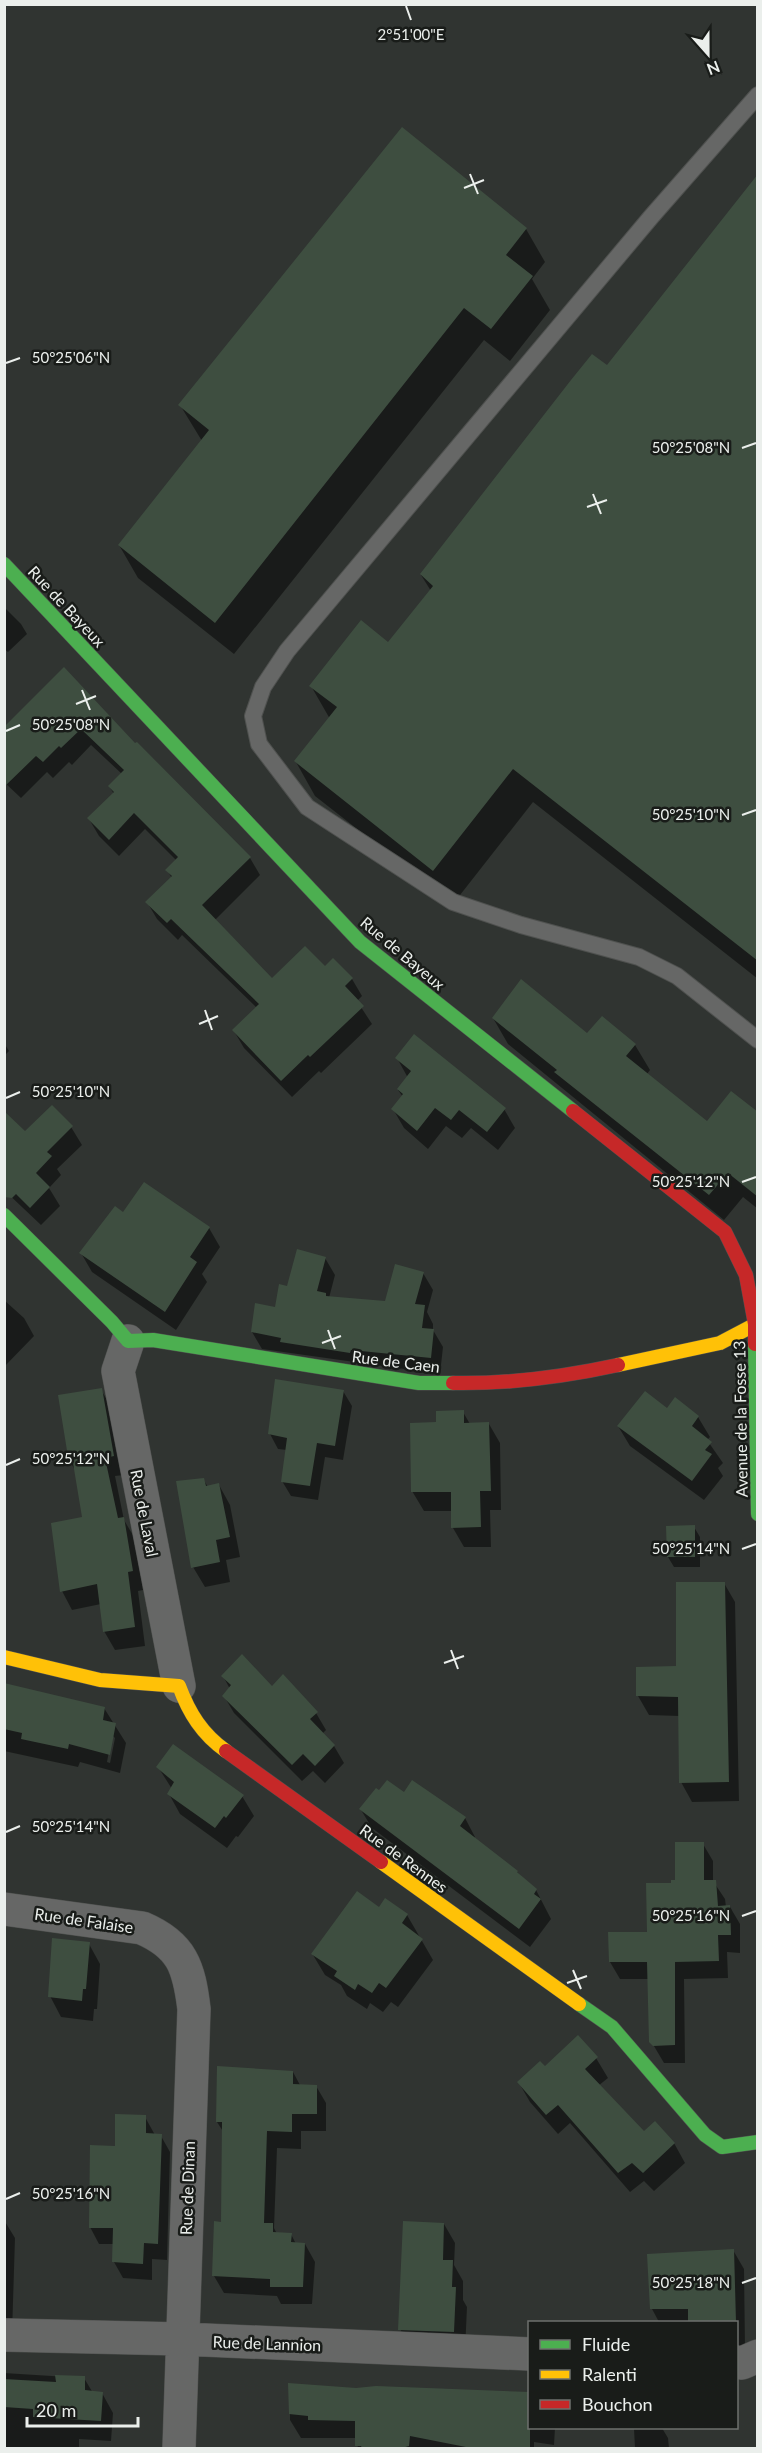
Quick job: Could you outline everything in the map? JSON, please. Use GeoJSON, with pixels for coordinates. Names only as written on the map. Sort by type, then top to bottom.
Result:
{"type":"FeatureCollection","features":[{"type":"Feature","properties":{"kind":"street","name":"Rue de Bayeux"},"geometry":{"type":"LineString","coordinates":[[4,564],[360,942],[725,1232],[746,1275],[757,1323]]}},
{"type":"Feature","properties":{"kind":"street"},"geometry":{"type":"LineString","coordinates":[[4,1215],[112,1322],[128,1341]]}},
{"type":"Feature","properties":{"kind":"street","name":"Rue de Caen"},"geometry":{"type":"LineString","coordinates":[[128,1341],[153,1340],[419,1383],[501,1384],[579,1374],[720,1343],[757,1323]]}},
{"type":"Feature","properties":{"kind":"street","name":"Avenue de la Fosse 13"},"geometry":{"type":"LineString","coordinates":[[757,1323],[758,1514]]}},
{"type":"Feature","properties":{"kind":"street","name":"Rue de Laval"},"geometry":{"type":"LineString","coordinates":[[128,1341],[118,1371],[178,1686]]}},
{"type":"Feature","properties":{"kind":"street"},"geometry":{"type":"LineString","coordinates":[[4,1657],[35,1662],[97,1679],[126,1684],[178,1686]]}},
{"type":"Feature","properties":{"kind":"street","name":"Rue de Rennes"},"geometry":{"type":"LineString","coordinates":[[178,1686],[187,1708],[208,1738],[612,2027],[705,2135],[722,2147],[758,2142]]}},
{"type":"Feature","properties":{"kind":"street","name":"Rue de Falaise"},"geometry":{"type":"LineString","coordinates":[[4,1909],[120,1924],[142,1928],[163,1937]]}},
{"type":"Feature","properties":{"kind":"street","name":"Rue de Dinan"},"geometry":{"type":"LineString","coordinates":[[163,1937],[177,1951],[186,1966],[191,1983],[194,2009],[179,2448]]}},
{"type":"Feature","properties":{"kind":"street","name":"Rue de Lannion"},"geometry":{"type":"LineString","coordinates":[[4,2335],[182,2339],[528,2354]]}},
{"type":"Feature","properties":{"kind":"street"},"geometry":{"type":"LineString","coordinates":[[738,2362],[742,2363],[758,2356]]}},
{"type":"Feature","properties":{"kind":"lane"},"geometry":{"type":"LineString","coordinates":[[758,95],[651,217],[287,651],[263,687],[254,716],[258,744],[307,807],[453,902],[521,925],[639,957],[677,976],[758,1040]]}},
{"type":"Feature","properties":{"kind":"building"},"geometry":{"type":"Polygon","coordinates":[[[402,127],[527,228],[506,255],[533,276],[491,329],[464,308],[215,623],[118,545],[209,430],[178,405],[402,127]]]}},
{"type":"Feature","properties":{"kind":"building"},"geometry":{"type":"Polygon","coordinates":[[[758,174],[758,961],[513,769],[433,871],[294,761],[337,707],[309,686],[361,620],[388,642],[433,586],[420,574],[571,380],[592,354],[607,365],[758,174]]]}},
{"type":"Feature","properties":{"kind":"building"},"geometry":{"type":"Polygon","coordinates":[[[64,667],[135,743],[137,742],[251,857],[202,905],[272,978],[305,946],[325,966],[333,958],[353,978],[345,986],[364,1006],[281,1081],[232,1030],[259,1004],[171,919],[167,923],[145,902],[172,876],[165,870],[178,857],[134,813],[109,840],[87,818],[114,792],[108,786],[124,770],[81,729],[43,762],[36,756],[4,787],[4,727],[64,667]]]}},
{"type":"Feature","properties":{"kind":"building"},"geometry":{"type":"Polygon","coordinates":[[[521,979],[587,1033],[602,1016],[636,1044],[626,1056],[707,1121],[731,1091],[758,1112],[758,1197],[728,1173],[709,1195],[554,1072],[557,1070],[492,1018],[521,979]]]}},
{"type":"Feature","properties":{"kind":"building"},"geometry":{"type":"Polygon","coordinates":[[[414,1034],[506,1108],[487,1132],[459,1110],[451,1120],[435,1108],[417,1131],[391,1109],[403,1094],[397,1089],[411,1071],[395,1058],[414,1034]]]}},
{"type":"Feature","properties":{"kind":"building"},"geometry":{"type":"Polygon","coordinates":[[[52,1105],[73,1126],[47,1152],[52,1156],[36,1173],[50,1187],[30,1208],[16,1194],[12,1198],[4,1197],[4,1111],[25,1131],[52,1105]]]}},
{"type":"Feature","properties":{"kind":"building"},"geometry":{"type":"Polygon","coordinates":[[[144,1182],[210,1227],[190,1257],[197,1262],[165,1312],[79,1253],[115,1206],[123,1212],[144,1182]]]}},
{"type":"Feature","properties":{"kind":"building"},"geometry":{"type":"Polygon","coordinates":[[[297,1249],[326,1257],[317,1291],[326,1293],[326,1296],[385,1301],[395,1264],[424,1272],[415,1304],[425,1305],[422,1328],[434,1329],[431,1358],[351,1350],[350,1353],[280,1342],[281,1338],[251,1332],[255,1303],[275,1307],[279,1284],[287,1286],[297,1249]]]}},
{"type":"Feature","properties":{"kind":"building"},"geometry":{"type":"Polygon","coordinates":[[[275,1379],[344,1390],[335,1446],[317,1443],[310,1486],[281,1482],[287,1438],[268,1434],[275,1379]]]}},
{"type":"Feature","properties":{"kind":"building"},"geometry":{"type":"Polygon","coordinates":[[[102,1388],[114,1456],[105,1458],[118,1518],[124,1517],[133,1571],[128,1572],[135,1627],[103,1632],[97,1584],[60,1592],[51,1523],[82,1517],[73,1463],[69,1463],[58,1395],[102,1388]]]}},
{"type":"Feature","properties":{"kind":"building"},"geometry":{"type":"Polygon","coordinates":[[[645,1391],[667,1408],[675,1397],[699,1416],[692,1426],[712,1442],[705,1450],[712,1454],[692,1481],[617,1426],[645,1391]]]}},
{"type":"Feature","properties":{"kind":"building"},"geometry":{"type":"Polygon","coordinates":[[[464,1410],[464,1423],[489,1422],[491,1491],[480,1491],[481,1527],[451,1528],[451,1492],[411,1492],[410,1423],[436,1422],[436,1411],[464,1410]]]}},
{"type":"Feature","properties":{"kind":"building"},"geometry":{"type":"Polygon","coordinates":[[[204,1478],[206,1486],[219,1483],[230,1537],[216,1540],[220,1562],[191,1568],[176,1481],[204,1478]]]}},
{"type":"Feature","properties":{"kind":"building"},"geometry":{"type":"Polygon","coordinates":[[[695,1525],[695,1557],[667,1557],[666,1526],[695,1525]]]}},
{"type":"Feature","properties":{"kind":"building"},"geometry":{"type":"Polygon","coordinates":[[[676,1582],[725,1582],[729,1782],[679,1783],[678,1697],[636,1696],[636,1667],[676,1666],[676,1582]]]}},
{"type":"Feature","properties":{"kind":"building"},"geometry":{"type":"Polygon","coordinates":[[[242,1654],[272,1686],[283,1674],[318,1712],[310,1719],[335,1745],[315,1766],[303,1754],[292,1765],[222,1696],[231,1685],[221,1676],[242,1654]]]}},
{"type":"Feature","properties":{"kind":"building"},"geometry":{"type":"Polygon","coordinates":[[[4,1683],[105,1707],[103,1720],[116,1723],[110,1755],[69,1744],[68,1749],[21,1739],[22,1733],[4,1729],[4,1683]]]}},
{"type":"Feature","properties":{"kind":"building"},"geometry":{"type":"Polygon","coordinates":[[[173,1744],[244,1795],[215,1828],[167,1794],[174,1782],[156,1767],[173,1744]]]}},
{"type":"Feature","properties":{"kind":"building"},"geometry":{"type":"Polygon","coordinates":[[[387,1780],[404,1792],[412,1780],[466,1817],[460,1826],[518,1871],[537,1889],[534,1894],[541,1899],[519,1929],[359,1809],[376,1788],[379,1790],[387,1780]]]}},
{"type":"Feature","properties":{"kind":"building"},"geometry":{"type":"Polygon","coordinates":[[[675,1842],[704,1842],[704,1880],[716,1880],[718,1906],[730,1905],[731,1935],[718,1935],[719,1961],[675,1962],[675,2045],[653,2046],[649,2042],[647,1962],[609,1962],[608,1932],[647,1932],[646,1883],[671,1883],[671,1880],[675,1880],[675,1842]]]}},
{"type":"Feature","properties":{"kind":"building"},"geometry":{"type":"Polygon","coordinates":[[[357,1891],[379,1907],[385,1898],[408,1914],[402,1923],[423,1939],[386,1988],[379,1983],[372,1993],[358,1984],[355,1990],[334,1976],[337,1971],[311,1954],[357,1891]]]}},
{"type":"Feature","properties":{"kind":"building"},"geometry":{"type":"Polygon","coordinates":[[[52,1938],[90,1942],[86,1989],[83,1989],[82,2001],[48,1997],[52,1938]]]}},
{"type":"Feature","properties":{"kind":"building"},"geometry":{"type":"Polygon","coordinates":[[[578,2035],[598,2057],[585,2069],[644,2131],[655,2121],[675,2143],[643,2173],[632,2163],[618,2173],[558,2105],[546,2115],[517,2082],[540,2061],[545,2066],[578,2035]]]}},
{"type":"Feature","properties":{"kind":"building"},"geometry":{"type":"Polygon","coordinates":[[[217,2066],[293,2071],[293,2084],[317,2085],[317,2114],[292,2114],[292,2132],[267,2131],[264,2223],[273,2223],[273,2232],[292,2233],[291,2242],[305,2243],[303,2287],[270,2287],[270,2279],[212,2276],[214,2221],[221,2222],[222,2122],[216,2122],[217,2066]]]}},
{"type":"Feature","properties":{"kind":"building"},"geometry":{"type":"Polygon","coordinates":[[[115,2114],[146,2115],[146,2133],[162,2134],[158,2244],[144,2243],[143,2264],[112,2262],[113,2228],[89,2228],[90,2145],[115,2146],[115,2114]]]}},
{"type":"Feature","properties":{"kind":"building"},"geometry":{"type":"Polygon","coordinates":[[[403,2221],[444,2223],[443,2260],[453,2260],[452,2287],[456,2287],[454,2332],[398,2330],[403,2221]]]}},
{"type":"Feature","properties":{"kind":"building"},"geometry":{"type":"Polygon","coordinates":[[[734,2249],[736,2321],[688,2321],[688,2309],[650,2309],[647,2254],[734,2249]]]}},
{"type":"Feature","properties":{"kind":"building"},"geometry":{"type":"Polygon","coordinates":[[[55,2375],[85,2376],[85,2390],[103,2392],[101,2421],[33,2417],[33,2409],[4,2407],[4,2379],[56,2382],[55,2375]]]}},
{"type":"Feature","properties":{"kind":"building"},"geometry":{"type":"Polygon","coordinates":[[[288,2383],[356,2388],[376,2386],[528,2392],[530,2448],[471,2448],[410,2436],[409,2446],[402,2448],[362,2448],[355,2446],[355,2421],[308,2420],[308,2416],[289,2414],[288,2383]]]}},
{"type":"Feature","properties":{"kind":"traffic: fast"},"geometry":{"type":"LineString","coordinates":[[4,564],[360,942],[573,1111]]}},
{"type":"Feature","properties":{"kind":"traffic: fast"},"geometry":{"type":"LineString","coordinates":[[4,1215],[112,1322],[128,1341],[153,1340],[419,1383],[453,1383]]}},
{"type":"Feature","properties":{"kind":"traffic: fast"},"geometry":{"type":"LineString","coordinates":[[755,1344],[758,1514]]}},
{"type":"Feature","properties":{"kind":"traffic: fast"},"geometry":{"type":"LineString","coordinates":[[579,2004],[612,2027],[705,2135],[722,2147],[758,2142]]}},
{"type":"Feature","properties":{"kind":"traffic: slow"},"geometry":{"type":"LineString","coordinates":[[618,1365],[720,1343],[758,1323]]}},
{"type":"Feature","properties":{"kind":"traffic: slow"},"geometry":{"type":"LineString","coordinates":[[4,1657],[100,1680],[179,1686],[197,1722],[226,1751]]}},
{"type":"Feature","properties":{"kind":"traffic: slow"},"geometry":{"type":"LineString","coordinates":[[381,1862],[579,2004]]}},
{"type":"Feature","properties":{"kind":"traffic: jam"},"geometry":{"type":"LineString","coordinates":[[573,1111],[725,1232],[746,1275],[755,1324],[755,1344]]}},
{"type":"Feature","properties":{"kind":"traffic: jam"},"geometry":{"type":"LineString","coordinates":[[453,1383],[536,1379],[618,1365]]}},
{"type":"Feature","properties":{"kind":"traffic: jam"},"geometry":{"type":"LineString","coordinates":[[226,1751],[381,1862]]}}]}
